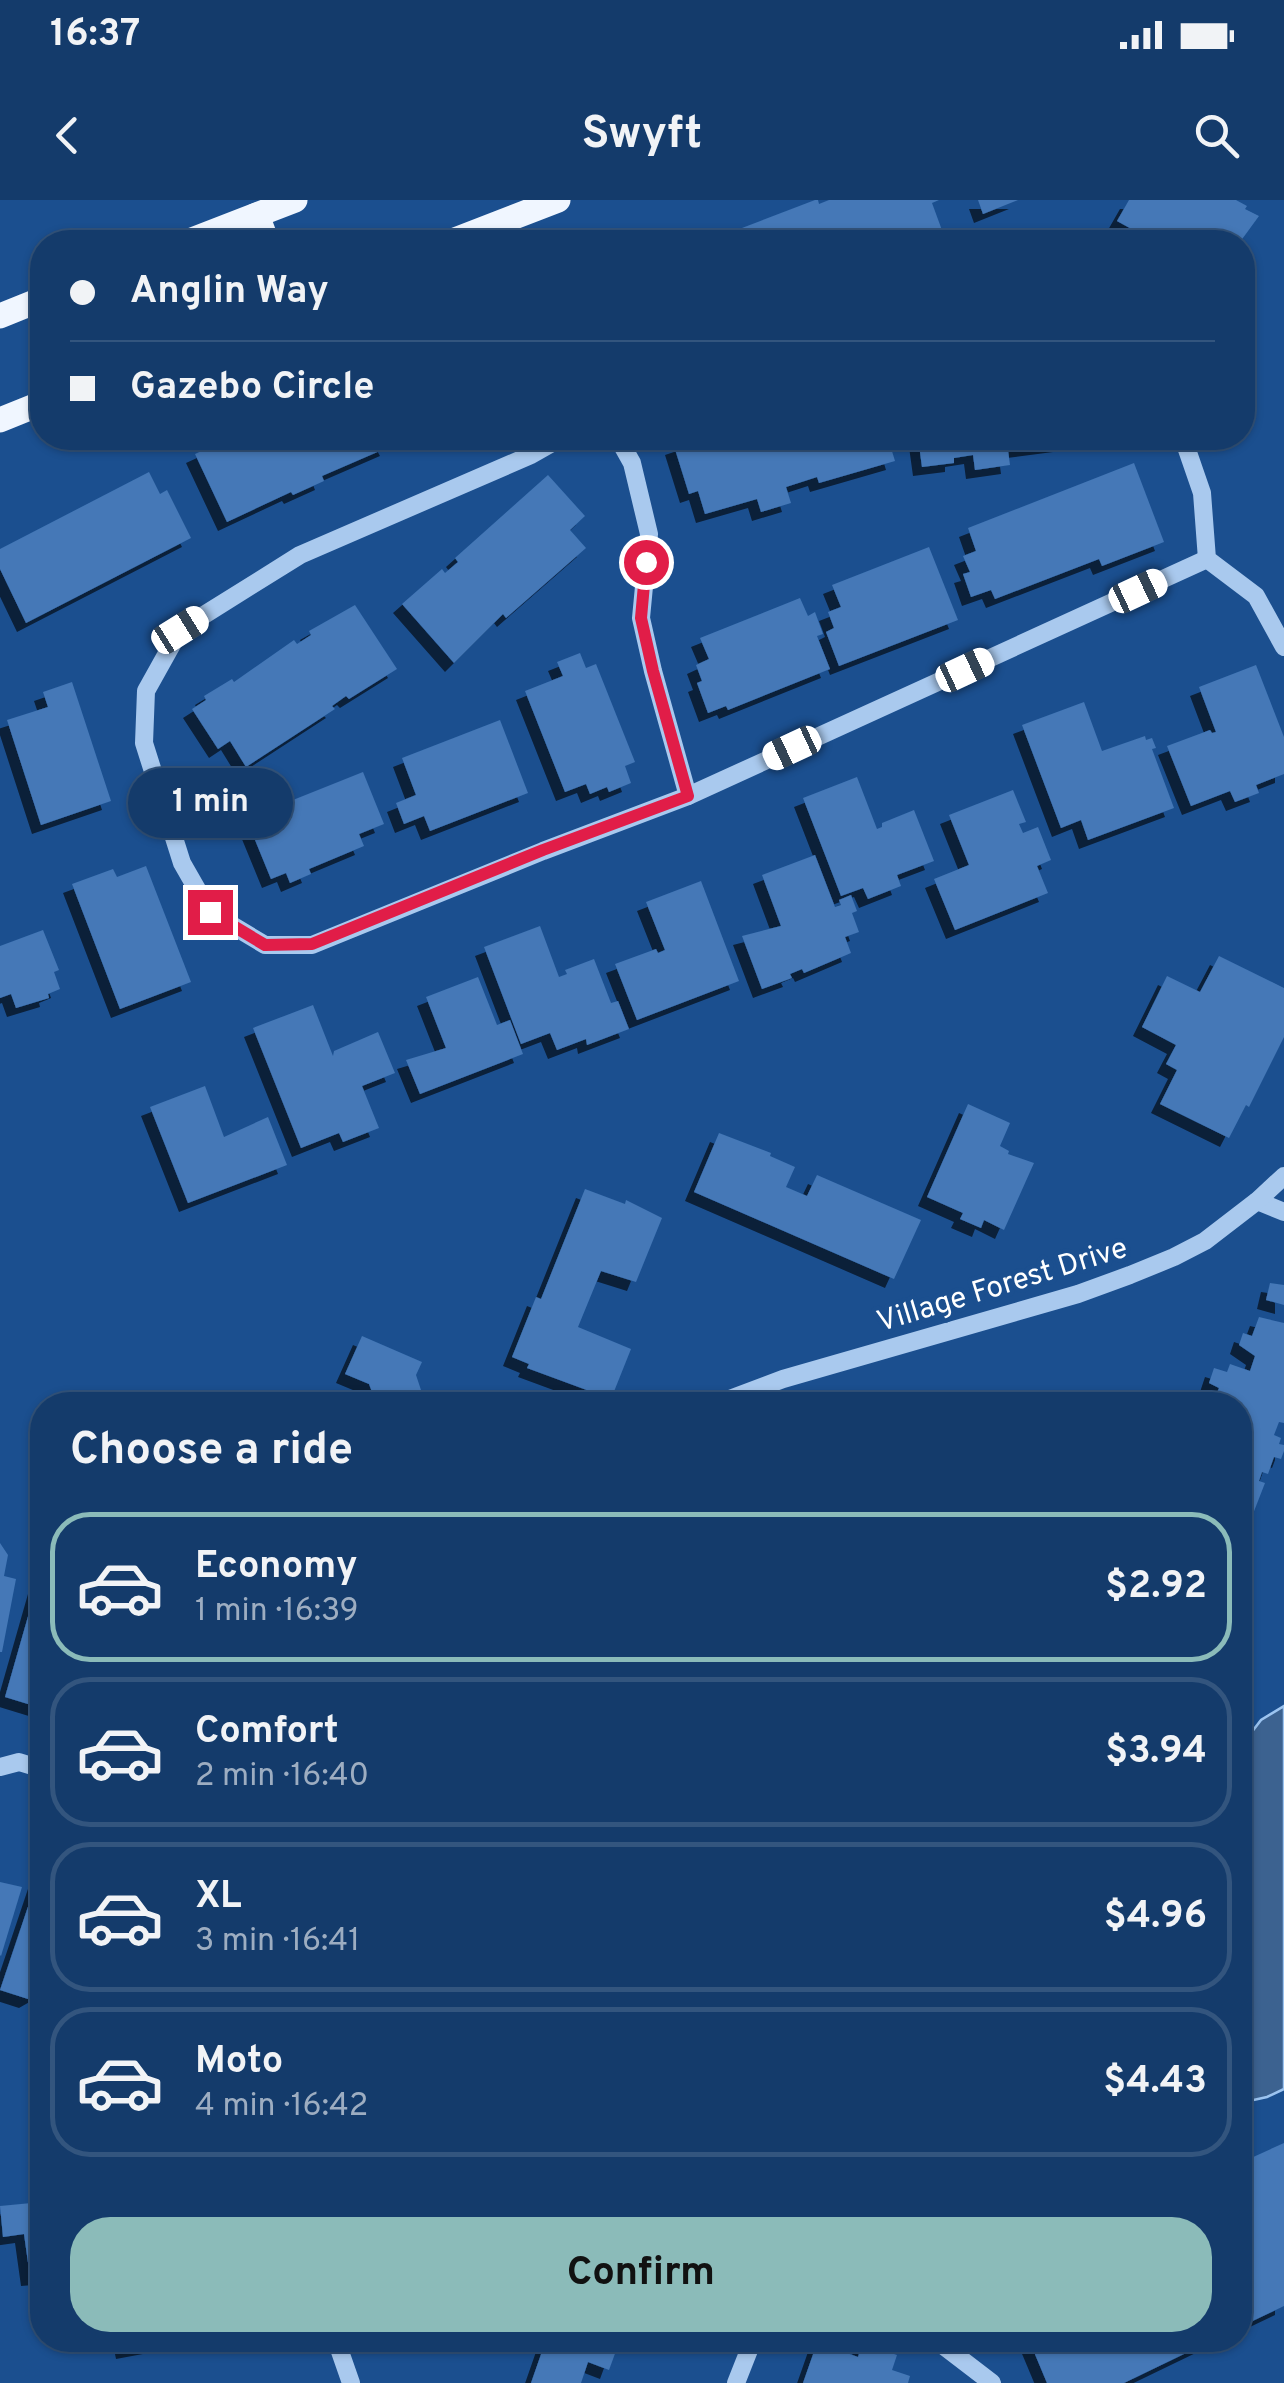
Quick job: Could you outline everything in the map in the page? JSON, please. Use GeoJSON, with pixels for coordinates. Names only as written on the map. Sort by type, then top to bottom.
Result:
{"type":"FeatureCollection","features":[{"type":"Feature","properties":{"kind":"main road"},"geometry":{"type":"LineString","coordinates":[[211,230],[254,208],[295,200]]}},
{"type":"Feature","properties":{"kind":"main road"},"geometry":{"type":"LineString","coordinates":[[481,230],[558,200]]}},
{"type":"Feature","properties":{"kind":"main road"},"geometry":{"type":"LineString","coordinates":[[0,316],[30,305]]}},
{"type":"Feature","properties":{"kind":"main road"},"geometry":{"type":"LineString","coordinates":[[0,420],[30,408]]}},
{"type":"Feature","properties":{"kind":"lane"},"geometry":{"type":"LineString","coordinates":[[540,450],[300,555],[180,630],[146,691],[144,743],[182,862],[210,912],[265,945],[312,944],[688,796],[1207,560]]}},
{"type":"Feature","properties":{"kind":"lane"},"geometry":{"type":"LineString","coordinates":[[625,450],[632,463],[649,534],[641,618],[688,796]]}},
{"type":"Feature","properties":{"kind":"lane"},"geometry":{"type":"LineString","coordinates":[[1187,450],[1202,493],[1207,560],[1256,596],[1284,647]]}},
{"type":"Feature","properties":{"kind":"lane","name":"Village Forest Drive"},"geometry":{"type":"LineString","coordinates":[[748,1392],[1130,1275],[1205,1241],[1284,1176]]}},
{"type":"Feature","properties":{"kind":"lane"},"geometry":{"type":"LineString","coordinates":[[1257,1202],[1284,1212]]}},
{"type":"Feature","properties":{"kind":"lane"},"geometry":{"type":"LineString","coordinates":[[0,1767],[19,1762],[30,1765]]}},
{"type":"Feature","properties":{"kind":"lane"},"geometry":{"type":"LineString","coordinates":[[343,2352],[350,2383]]}},
{"type":"Feature","properties":{"kind":"lane"},"geometry":{"type":"LineString","coordinates":[[736,2383],[749,2352]]}},
{"type":"Feature","properties":{"kind":"lane"},"geometry":{"type":"LineString","coordinates":[[952,2352],[992,2383]]}},
{"type":"Feature","properties":{"kind":"water"},"geometry":{"type":"Polygon","coordinates":[[[1284,1706],[1284,2089],[1252,2100],[1252,1732],[1261,1720],[1284,1706]]]}},
{"type":"Feature","properties":{"kind":"building"},"geometry":{"type":"Polygon","coordinates":[[[815,200],[819,204],[829,200],[939,200],[932,203],[942,230],[743,230],[815,200]]]}},
{"type":"Feature","properties":{"kind":"building"},"geometry":{"type":"Polygon","coordinates":[[[978,200],[1018,200],[983,214],[978,200]]]}},
{"type":"Feature","properties":{"kind":"building"},"geometry":{"type":"Polygon","coordinates":[[[1129,200],[1236,200],[1259,216],[1249,230],[1133,230],[1117,221],[1129,200]]]}},
{"type":"Feature","properties":{"kind":"building"},"geometry":{"type":"Polygon","coordinates":[[[204,450],[382,450],[322,476],[324,481],[227,522],[195,454],[204,450]]]}},
{"type":"Feature","properties":{"kind":"building"},"geometry":{"type":"Polygon","coordinates":[[[675,450],[892,450],[895,461],[819,483],[817,477],[786,487],[791,503],[761,512],[757,499],[705,514],[698,491],[689,494],[675,450]]]}},
{"type":"Feature","properties":{"kind":"building"},"geometry":{"type":"Polygon","coordinates":[[[920,450],[1008,450],[1010,465],[975,470],[973,455],[954,458],[954,463],[922,467],[920,450]]]}},
{"type":"Feature","properties":{"kind":"building"},"geometry":{"type":"Polygon","coordinates":[[[1134,463],[1164,542],[1102,566],[1099,559],[995,599],[991,590],[971,597],[963,574],[970,572],[963,556],[976,551],[968,528],[1134,463]]]}},
{"type":"Feature","properties":{"kind":"building"},"geometry":{"type":"Polygon","coordinates":[[[149,472],[160,494],[167,490],[191,538],[26,623],[0,569],[0,549],[149,472]]]}},
{"type":"Feature","properties":{"kind":"building"},"geometry":{"type":"Polygon","coordinates":[[[548,475],[585,516],[570,530],[586,548],[506,618],[503,614],[454,663],[402,604],[442,569],[445,573],[458,562],[455,558],[548,475]]]}},
{"type":"Feature","properties":{"kind":"building"},"geometry":{"type":"Polygon","coordinates":[[[929,547],[958,620],[839,666],[826,632],[834,628],[828,612],[841,607],[832,585],[929,547]]]}},
{"type":"Feature","properties":{"kind":"building"},"geometry":{"type":"Polygon","coordinates":[[[800,598],[808,616],[815,612],[823,634],[817,636],[830,669],[728,710],[726,706],[708,713],[697,683],[702,681],[696,665],[709,659],[700,638],[800,598]]]}},
{"type":"Feature","properties":{"kind":"building"},"geometry":{"type":"Polygon","coordinates":[[[355,605],[397,669],[349,699],[346,696],[332,706],[335,709],[246,767],[230,741],[218,749],[192,709],[206,700],[204,696],[232,679],[234,682],[294,640],[297,644],[311,635],[309,631],[355,605]]]}},
{"type":"Feature","properties":{"kind":"building"},"geometry":{"type":"Polygon","coordinates":[[[580,653],[586,668],[596,664],[635,762],[625,766],[631,783],[609,792],[607,787],[590,794],[586,784],[565,792],[525,691],[563,676],[557,662],[580,653]]]}},
{"type":"Feature","properties":{"kind":"building"},"geometry":{"type":"Polygon","coordinates":[[[1256,665],[1284,737],[1284,774],[1256,785],[1259,793],[1235,802],[1230,791],[1191,806],[1167,746],[1210,730],[1216,732],[1199,687],[1256,665]]]}},
{"type":"Feature","properties":{"kind":"building"},"geometry":{"type":"Polygon","coordinates":[[[72,682],[111,801],[41,825],[7,720],[48,707],[43,692],[72,682]]]}},
{"type":"Feature","properties":{"kind":"building"},"geometry":{"type":"Polygon","coordinates":[[[1084,702],[1102,751],[1145,736],[1146,740],[1152,738],[1156,748],[1152,749],[1174,808],[1088,840],[1081,820],[1061,828],[1022,725],[1084,702]]]}},
{"type":"Feature","properties":{"kind":"building"},"geometry":{"type":"Polygon","coordinates":[[[500,720],[528,793],[430,831],[424,816],[404,824],[396,803],[416,795],[402,758],[500,720]]]}},
{"type":"Feature","properties":{"kind":"building"},"geometry":{"type":"Polygon","coordinates":[[[363,772],[384,824],[359,834],[364,846],[309,869],[311,874],[290,883],[286,873],[271,879],[248,823],[265,816],[263,812],[363,772]]]}},
{"type":"Feature","properties":{"kind":"building"},"geometry":{"type":"Polygon","coordinates":[[[857,777],[877,829],[882,823],[914,810],[934,861],[897,875],[901,886],[868,899],[863,888],[841,896],[803,798],[857,777]]]}},
{"type":"Feature","properties":{"kind":"building"},"geometry":{"type":"Polygon","coordinates":[[[1013,790],[1026,822],[1019,824],[1023,833],[1038,827],[1051,860],[1037,866],[1048,893],[955,930],[934,879],[969,865],[949,815],[1013,790]]]}},
{"type":"Feature","properties":{"kind":"building"},"geometry":{"type":"Polygon","coordinates":[[[815,855],[835,907],[841,905],[839,900],[851,895],[857,911],[852,913],[859,932],[845,937],[851,953],[804,973],[802,969],[790,974],[792,978],[762,989],[742,936],[781,926],[762,875],[815,855]]]}},
{"type":"Feature","properties":{"kind":"building"},"geometry":{"type":"Polygon","coordinates":[[[146,866],[191,982],[120,1009],[72,884],[113,869],[117,877],[146,866]]]}},
{"type":"Feature","properties":{"kind":"building"},"geometry":{"type":"Polygon","coordinates":[[[701,881],[739,981],[637,1020],[615,964],[656,949],[658,953],[665,950],[646,902],[701,881]]]}},
{"type":"Feature","properties":{"kind":"building"},"geometry":{"type":"Polygon","coordinates":[[[540,926],[559,977],[567,974],[565,970],[594,959],[611,1003],[618,1001],[629,1029],[587,1045],[586,1039],[557,1050],[550,1033],[521,1044],[484,947],[540,926]]]}},
{"type":"Feature","properties":{"kind":"building"},"geometry":{"type":"Polygon","coordinates":[[[43,930],[59,970],[54,972],[60,989],[48,994],[49,998],[16,1008],[11,994],[0,998],[0,946],[43,930]]]}},
{"type":"Feature","properties":{"kind":"building"},"geometry":{"type":"Polygon","coordinates":[[[1219,956],[1284,988],[1284,1037],[1229,1138],[1160,1104],[1177,1070],[1166,1064],[1176,1045],[1142,1027],[1167,976],[1200,992],[1219,956]]]}},
{"type":"Feature","properties":{"kind":"building"},"geometry":{"type":"Polygon","coordinates":[[[478,977],[497,1025],[510,1020],[523,1054],[420,1094],[406,1060],[446,1048],[426,997],[478,977]]]}},
{"type":"Feature","properties":{"kind":"building"},"geometry":{"type":"Polygon","coordinates":[[[313,1005],[333,1056],[334,1051],[378,1032],[395,1073],[362,1086],[379,1128],[343,1142],[339,1133],[301,1148],[253,1028],[313,1005]]]}},
{"type":"Feature","properties":{"kind":"building"},"geometry":{"type":"Polygon","coordinates":[[[205,1086],[224,1137],[268,1117],[287,1165],[188,1203],[150,1107],[205,1086]]]}},
{"type":"Feature","properties":{"kind":"building"},"geometry":{"type":"Polygon","coordinates":[[[968,1104],[1010,1123],[1000,1146],[1008,1154],[1034,1163],[1004,1230],[984,1220],[981,1228],[960,1219],[963,1213],[927,1197],[968,1104]]]}},
{"type":"Feature","properties":{"kind":"building"},"geometry":{"type":"Polygon","coordinates":[[[719,1133],[795,1167],[786,1187],[807,1196],[817,1175],[921,1220],[894,1279],[694,1192],[719,1133]]]}},
{"type":"Feature","properties":{"kind":"building"},"geometry":{"type":"Polygon","coordinates":[[[585,1189],[625,1204],[626,1200],[662,1218],[636,1282],[601,1271],[578,1327],[631,1349],[614,1392],[592,1392],[527,1368],[529,1364],[512,1357],[536,1297],[541,1299],[585,1189]]]}},
{"type":"Feature","properties":{"kind":"building"},"geometry":{"type":"Polygon","coordinates":[[[1270,1283],[1284,1285],[1284,1305],[1266,1300],[1270,1283]]]}},
{"type":"Feature","properties":{"kind":"building"},"geometry":{"type":"Polygon","coordinates":[[[1259,1317],[1284,1323],[1284,1423],[1279,1422],[1274,1435],[1281,1438],[1279,1444],[1284,1445],[1284,1451],[1281,1459],[1274,1457],[1268,1474],[1262,1472],[1259,1481],[1265,1483],[1252,1516],[1252,1392],[1217,1392],[1219,1388],[1209,1383],[1214,1368],[1227,1372],[1230,1364],[1250,1371],[1255,1356],[1239,1345],[1243,1333],[1252,1336],[1259,1317]]]}},
{"type":"Feature","properties":{"kind":"building"},"geometry":{"type":"Polygon","coordinates":[[[362,1336],[422,1362],[416,1375],[422,1392],[372,1392],[369,1384],[345,1374],[362,1336]]]}},
{"type":"Feature","properties":{"kind":"building"},"geometry":{"type":"Polygon","coordinates":[[[0,1543],[8,1555],[4,1576],[16,1579],[2,1652],[0,1652],[0,1543]]]}},
{"type":"Feature","properties":{"kind":"building"},"geometry":{"type":"Polygon","coordinates":[[[30,1610],[30,1705],[5,1697],[30,1610]]]}},
{"type":"Feature","properties":{"kind":"building"},"geometry":{"type":"Polygon","coordinates":[[[0,1882],[22,1887],[1,1956],[0,1955],[0,1882]]]}},
{"type":"Feature","properties":{"kind":"building"},"geometry":{"type":"Polygon","coordinates":[[[30,1901],[30,1998],[0,1990],[30,1901]]]}},
{"type":"Feature","properties":{"kind":"building"},"geometry":{"type":"Polygon","coordinates":[[[1284,2143],[1284,2306],[1252,2321],[1252,2158],[1284,2143]]]}},
{"type":"Feature","properties":{"kind":"building"},"geometry":{"type":"Polygon","coordinates":[[[30,2203],[30,2277],[24,2234],[3,2237],[0,2206],[30,2203]]]}},
{"type":"Feature","properties":{"kind":"building"},"geometry":{"type":"Polygon","coordinates":[[[542,2352],[616,2352],[609,2370],[588,2362],[581,2383],[531,2383],[542,2352]]]}},
{"type":"Feature","properties":{"kind":"building"},"geometry":{"type":"Polygon","coordinates":[[[814,2352],[844,2352],[858,2357],[859,2352],[888,2352],[897,2355],[892,2370],[910,2376],[908,2383],[803,2383],[814,2352]]]}},
{"type":"Feature","properties":{"kind":"building"},"geometry":{"type":"Polygon","coordinates":[[[1034,2352],[1188,2352],[1124,2383],[1047,2383],[1034,2352]]]}},
{"type":"Feature","properties":{"kind":"route"},"geometry":{"type":"LineString","coordinates":[[210,912],[265,945],[312,944],[688,796],[641,618],[646,562]]}}]}
